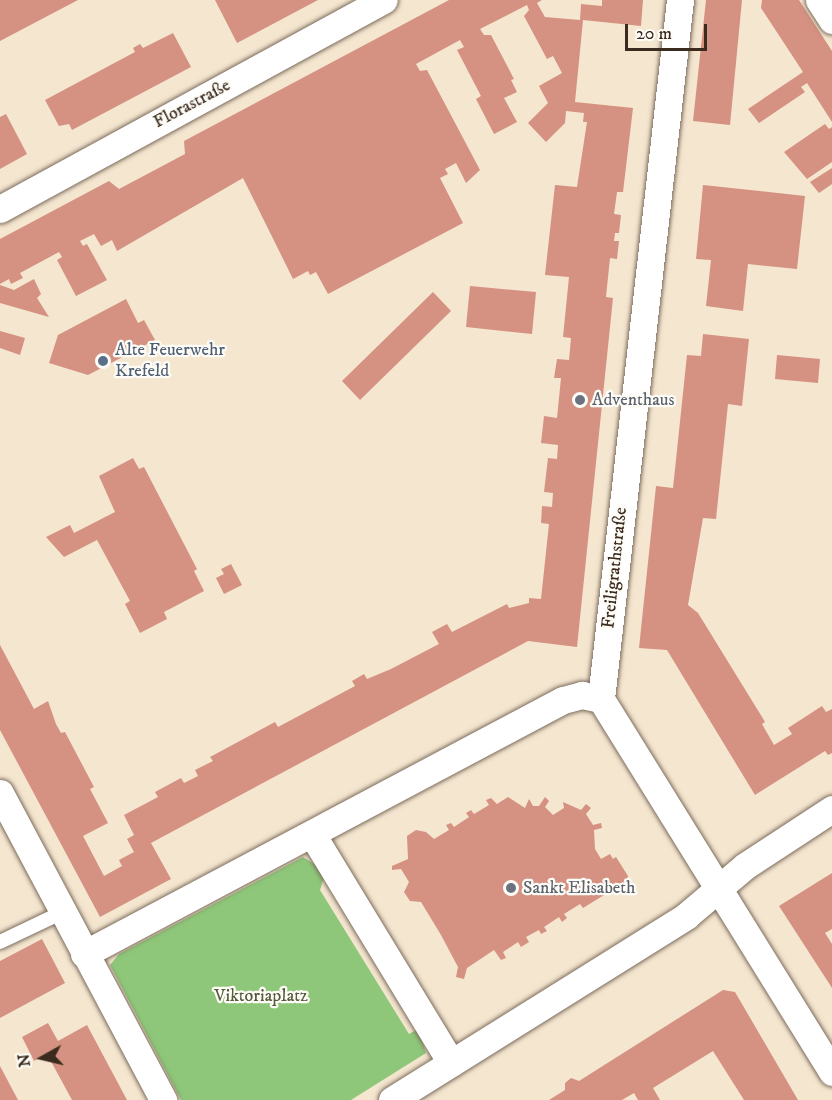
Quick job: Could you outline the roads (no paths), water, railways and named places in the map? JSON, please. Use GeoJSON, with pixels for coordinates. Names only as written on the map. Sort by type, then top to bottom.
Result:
{"type":"FeatureCollection","features":[{"type":"Feature","properties":{"kind":"street","name":"Florastraße"},"geometry":{"type":"LineString","coordinates":[[0,209],[384,0]]}},
{"type":"Feature","properties":{"kind":"street","name":"Freiligrathstraße"},"geometry":{"type":"LineString","coordinates":[[601,699],[680,0]]}},
{"type":"Feature","properties":{"kind":"street"},"geometry":{"type":"LineString","coordinates":[[819,0],[832,20]]}},
{"type":"Feature","properties":{"kind":"street"},"geometry":{"type":"LineString","coordinates":[[84,954],[562,700],[582,695],[601,699],[832,1072]]}},
{"type":"Feature","properties":{"kind":"street"},"geometry":{"type":"LineString","coordinates":[[0,793],[163,1100]]}},
{"type":"Feature","properties":{"kind":"street"},"geometry":{"type":"LineString","coordinates":[[392,1100],[686,916],[761,855],[832,809]]}},
{"type":"Feature","properties":{"kind":"street"},"geometry":{"type":"LineString","coordinates":[[312,834],[452,1063]]}},
{"type":"Feature","properties":{"kind":"lane"},"geometry":{"type":"LineString","coordinates":[[0,942],[63,912]]}},
{"type":"Feature","properties":{"kind":"place","name":"Alte Feuerwehr Krefeld"},"geometry":{"type":"Point","coordinates":[103,361]}},
{"type":"Feature","properties":{"kind":"place","name":"Adventhaus"},"geometry":{"type":"Point","coordinates":[580,400]}},
{"type":"Feature","properties":{"kind":"place","name":"Sankt Elisabeth"},"geometry":{"type":"Point","coordinates":[511,888]}},
{"type":"Feature","properties":{"kind":"park label","name":"Viktoriaplatz"},"geometry":{"type":"Point","coordinates":[261,996]}}]}
